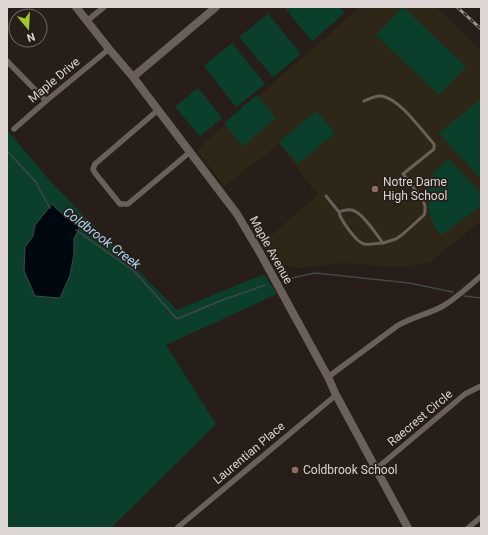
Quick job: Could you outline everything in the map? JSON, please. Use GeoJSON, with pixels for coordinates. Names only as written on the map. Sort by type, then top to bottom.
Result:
{"type":"FeatureCollection","features":[{"type":"Feature","properties":{"kind":"main road","name":"Maple Avenue"},"geometry":{"type":"LineString","coordinates":[[76,7],[133,77],[238,214],[328,377],[336,395],[408,528]]}},
{"type":"Feature","properties":{"kind":"main road"},"geometry":{"type":"LineString","coordinates":[[133,77],[216,7]]}},
{"type":"Feature","properties":{"kind":"street"},"geometry":{"type":"LineString","coordinates":[[88,20],[104,7]]}},
{"type":"Feature","properties":{"kind":"street","name":"Maple Drive"},"geometry":{"type":"LineString","coordinates":[[14,129],[109,49]]}},
{"type":"Feature","properties":{"kind":"street"},"geometry":{"type":"LineString","coordinates":[[7,61],[46,101]]}},
{"type":"Feature","properties":{"kind":"street"},"geometry":{"type":"LineString","coordinates":[[158,110],[95,164],[93,169],[95,173],[120,204],[128,204],[190,152]]}},
{"type":"Feature","properties":{"kind":"street"},"geometry":{"type":"LineString","coordinates":[[328,377],[397,326],[407,320],[444,305],[481,276]]}},
{"type":"Feature","properties":{"kind":"street","name":"Raecrest Circle"},"geometry":{"type":"LineString","coordinates":[[376,469],[466,394],[481,386]]}},
{"type":"Feature","properties":{"kind":"street","name":"Laurentian Place"},"geometry":{"type":"LineString","coordinates":[[177,528],[336,395]]}},
{"type":"Feature","properties":{"kind":"street"},"geometry":{"type":"LineString","coordinates":[[468,528],[481,517]]}},
{"type":"Feature","properties":{"kind":"lane"},"geometry":{"type":"LineString","coordinates":[[326,196],[339,212],[340,218],[357,240],[362,244],[383,243],[396,239],[424,215],[425,206],[423,200],[403,174],[434,149],[434,144],[406,111],[393,100],[382,96],[374,96],[364,101]]}},
{"type":"Feature","properties":{"kind":"lane"},"geometry":{"type":"LineString","coordinates":[[339,212],[352,210],[360,214],[383,243]]}},
{"type":"Feature","properties":{"kind":"shaded area"},"geometry":{"type":"Polygon","coordinates":[[[360,7],[436,7],[481,50],[481,221],[430,262],[399,267],[343,263],[300,268],[275,263],[261,244],[318,195],[279,144],[224,186],[197,150],[360,7]]]}},
{"type":"Feature","properties":{"kind":"shaded area"},"geometry":{"type":"Polygon","coordinates":[[[52,204],[65,216],[80,226],[74,239],[74,254],[70,275],[60,298],[35,296],[24,271],[25,247],[33,236],[35,225],[52,204]]]}},
{"type":"Feature","properties":{"kind":"green space"},"geometry":{"type":"Polygon","coordinates":[[[284,7],[340,7],[345,13],[312,41],[284,7]]]}},
{"type":"Feature","properties":{"kind":"green space"},"geometry":{"type":"Polygon","coordinates":[[[403,7],[466,67],[439,95],[376,35],[403,7]]]}},
{"type":"Feature","properties":{"kind":"green space"},"geometry":{"type":"Polygon","coordinates":[[[268,14],[301,54],[273,77],[239,37],[268,14]]]}},
{"type":"Feature","properties":{"kind":"green space"},"geometry":{"type":"Polygon","coordinates":[[[232,43],[265,84],[236,107],[204,66],[232,43]]]}},
{"type":"Feature","properties":{"kind":"green space"},"geometry":{"type":"Polygon","coordinates":[[[198,88],[222,118],[200,136],[175,107],[198,88]]]}},
{"type":"Feature","properties":{"kind":"green space"},"geometry":{"type":"Polygon","coordinates":[[[257,95],[276,118],[243,146],[224,123],[257,95]]]}},
{"type":"Feature","properties":{"kind":"green space"},"geometry":{"type":"Polygon","coordinates":[[[481,99],[481,179],[439,133],[481,99]]]}},
{"type":"Feature","properties":{"kind":"green space"},"geometry":{"type":"Polygon","coordinates":[[[316,111],[335,133],[298,164],[279,142],[316,111]]]}},
{"type":"Feature","properties":{"kind":"green space"},"geometry":{"type":"Polygon","coordinates":[[[7,130],[50,181],[177,310],[264,274],[277,294],[166,345],[216,424],[111,528],[7,528],[7,130]]]}},
{"type":"Feature","properties":{"kind":"green space"},"geometry":{"type":"Polygon","coordinates":[[[449,159],[481,194],[481,206],[441,235],[431,217],[428,197],[432,176],[438,168],[449,159]]]}},
{"type":"Feature","properties":{"kind":"waterway","name":"Coldbrook Creek"},"geometry":{"type":"LineString","coordinates":[[7,151],[35,181],[50,208]]}},
{"type":"Feature","properties":{"kind":"waterway","name":"Coldbrook Creek"},"geometry":{"type":"LineString","coordinates":[[76,230],[134,271],[177,319],[220,301],[265,285]]}},
{"type":"Feature","properties":{"kind":"waterway","name":"Coldbrook Creek"},"geometry":{"type":"LineString","coordinates":[[287,279],[315,273],[409,283],[453,292]]}},
{"type":"Feature","properties":{"kind":"waterway","name":"Coldbrook Creek"},"geometry":{"type":"LineString","coordinates":[[464,296],[481,298]]}},
{"type":"Feature","properties":{"kind":"railway"},"geometry":{"type":"LineString","coordinates":[[457,7],[481,29]]}},
{"type":"Feature","properties":{"kind":"place","name":"Notre Dame High School"},"geometry":{"type":"Point","coordinates":[375,189]}},
{"type":"Feature","properties":{"kind":"place","name":"Coldbrook School"},"geometry":{"type":"Point","coordinates":[295,470]}}]}
